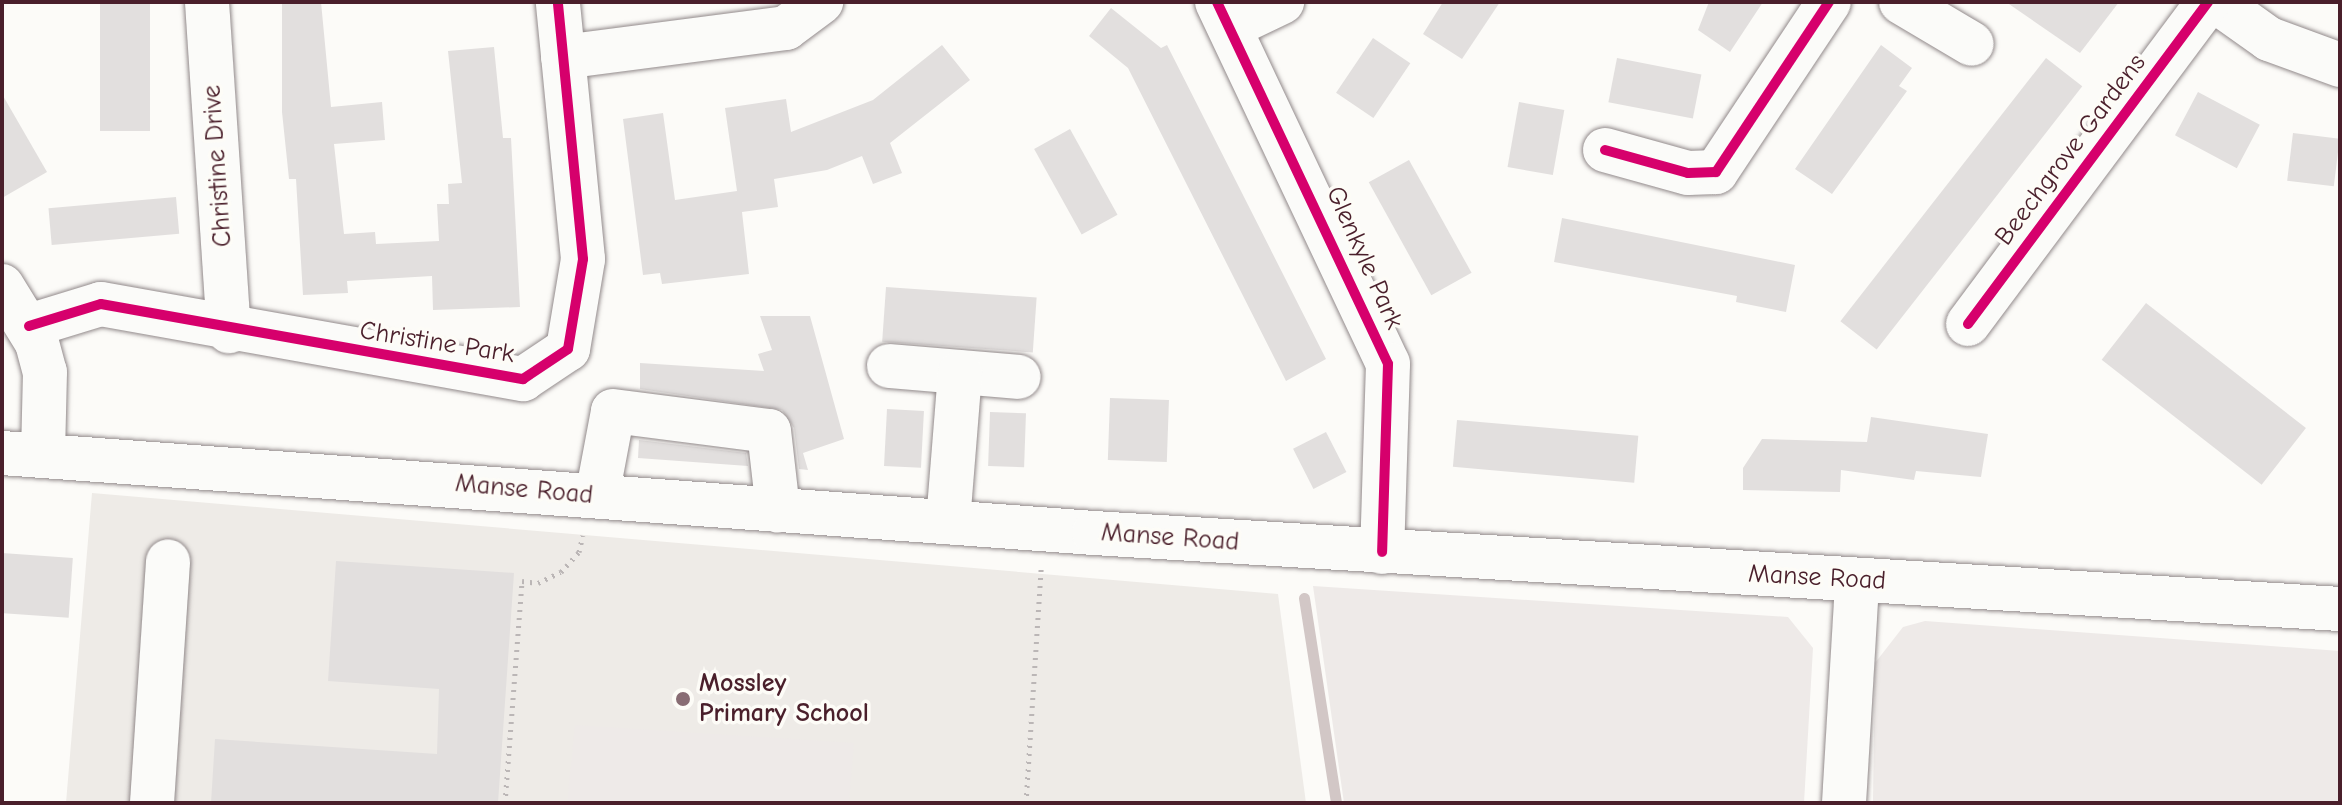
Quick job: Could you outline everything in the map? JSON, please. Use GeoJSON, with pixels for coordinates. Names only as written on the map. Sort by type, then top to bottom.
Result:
{"type":"FeatureCollection","features":[{"type":"Feature","properties":{"kind":"street","name":"Christine Drive"},"geometry":{"type":"LineString","coordinates":[[207,2],[229,331]]}},
{"type":"Feature","properties":{"kind":"street","name":"Christine Park"},"geometry":{"type":"LineString","coordinates":[[29,326],[101,304],[229,331],[523,379],[568,349],[583,259],[558,2]]}},
{"type":"Feature","properties":{"kind":"street"},"geometry":{"type":"LineString","coordinates":[[563,57],[786,28],[821,2]]}},
{"type":"Feature","properties":{"kind":"street"},"geometry":{"type":"LineString","coordinates":[[1224,14],[1282,2]]}},
{"type":"Feature","properties":{"kind":"street"},"geometry":{"type":"LineString","coordinates":[[1605,150],[1688,173],[1716,172],[1829,2]]}},
{"type":"Feature","properties":{"kind":"street"},"geometry":{"type":"LineString","coordinates":[[1901,2],[1972,44]]}},
{"type":"Feature","properties":{"kind":"street","name":"Beechgrove Gardens"},"geometry":{"type":"LineString","coordinates":[[1968,324],[2208,2]]}},
{"type":"Feature","properties":{"kind":"street"},"geometry":{"type":"LineString","coordinates":[[2217,2],[2269,39],[2340,65]]}},
{"type":"Feature","properties":{"kind":"street","name":"Glenkyle Park"},"geometry":{"type":"LineString","coordinates":[[1224,14],[1388,364],[1382,552]]}},
{"type":"Feature","properties":{"kind":"street"},"geometry":{"type":"LineString","coordinates":[[2,286],[29,326],[45,372],[22,454]]}},
{"type":"Feature","properties":{"kind":"street"},"geometry":{"type":"LineString","coordinates":[[889,366],[1019,377]]}},
{"type":"Feature","properties":{"kind":"street"},"geometry":{"type":"LineString","coordinates":[[948,522],[960,372]]}},
{"type":"Feature","properties":{"kind":"street"},"geometry":{"type":"LineString","coordinates":[[597,496],[613,411],[769,431],[778,510]]}},
{"type":"Feature","properties":{"kind":"street","name":"Manse Road"},"geometry":{"type":"LineString","coordinates":[[22,454],[1382,552],[2340,609]]}},
{"type":"Feature","properties":{"kind":"street"},"geometry":{"type":"LineString","coordinates":[[152,803],[168,562]]}},
{"type":"Feature","properties":{"kind":"street"},"geometry":{"type":"LineString","coordinates":[[1844,803],[1857,581]]}},
{"type":"Feature","properties":{"kind":"path"},"geometry":{"type":"LineString","coordinates":[[505,803],[522,581],[538,583],[561,572],[579,552],[597,496]]}},
{"type":"Feature","properties":{"kind":"path"},"geometry":{"type":"LineString","coordinates":[[1026,803],[1046,529]]}},
{"type":"Feature","properties":{"kind":"shaded area","name":"Mossley Primary School"},"geometry":{"type":"Polygon","coordinates":[[[92,493],[1278,594],[1306,803],[66,803],[92,493]]]}},
{"type":"Feature","properties":{"kind":"shaded area"},"geometry":{"type":"Polygon","coordinates":[[[1313,586],[1788,617],[1813,648],[1804,803],[1344,803],[1313,586]]]}},
{"type":"Feature","properties":{"kind":"shaded area"},"geometry":{"type":"Polygon","coordinates":[[[1925,621],[2340,651],[2340,803],[1873,803],[1875,663],[1903,627],[1925,621]]]}},
{"type":"Feature","properties":{"kind":"shaded area"},"geometry":{"type":"Polygon","coordinates":[[[575,725],[854,743],[849,803],[567,803],[575,725]]]}},
{"type":"Feature","properties":{"kind":"building"},"geometry":{"type":"Polygon","coordinates":[[[100,2],[150,2],[150,131],[100,131],[100,2]]]}},
{"type":"Feature","properties":{"kind":"building"},"geometry":{"type":"Polygon","coordinates":[[[282,2],[321,2],[331,107],[382,102],[385,140],[334,144],[344,234],[375,232],[376,244],[439,241],[437,204],[449,204],[448,184],[462,183],[448,51],[494,47],[503,138],[511,138],[520,307],[433,310],[432,276],[347,281],[348,293],[303,295],[296,179],[289,179],[282,112],[282,2]]]}},
{"type":"Feature","properties":{"kind":"building"},"geometry":{"type":"Polygon","coordinates":[[[1443,2],[1500,2],[1462,59],[1423,34],[1443,2]]]}},
{"type":"Feature","properties":{"kind":"building"},"geometry":{"type":"Polygon","coordinates":[[[1709,2],[1763,2],[1730,52],[1698,30],[1709,2]]]}},
{"type":"Feature","properties":{"kind":"building"},"geometry":{"type":"Polygon","coordinates":[[[2006,2],[2119,2],[2080,53],[2006,2]]]}},
{"type":"Feature","properties":{"kind":"building"},"geometry":{"type":"Polygon","coordinates":[[[1111,8],[1161,48],[1167,45],[1326,359],[1286,381],[1128,68],[1089,36],[1111,8]]]}},
{"type":"Feature","properties":{"kind":"building"},"geometry":{"type":"Polygon","coordinates":[[[1373,38],[1410,63],[1373,118],[1336,93],[1373,38]]]}},
{"type":"Feature","properties":{"kind":"building"},"geometry":{"type":"Polygon","coordinates":[[[942,45],[970,80],[890,143],[902,173],[873,184],[862,156],[827,170],[774,179],[778,207],[742,212],[749,274],[662,284],[660,273],[643,275],[623,119],[663,113],[675,200],[737,191],[725,108],[786,99],[791,132],[873,100],[942,45]]]}},
{"type":"Feature","properties":{"kind":"building"},"geometry":{"type":"Polygon","coordinates":[[[1881,45],[1912,68],[1899,86],[1907,91],[1832,194],[1795,169],[1881,45]]]}},
{"type":"Feature","properties":{"kind":"building"},"geometry":{"type":"Polygon","coordinates":[[[1617,58],[1701,74],[1693,119],[1608,102],[1617,58]]]}},
{"type":"Feature","properties":{"kind":"building"},"geometry":{"type":"Polygon","coordinates":[[[2046,58],[2082,86],[1877,350],[1840,321],[2046,58]]]}},
{"type":"Feature","properties":{"kind":"building"},"geometry":{"type":"Polygon","coordinates":[[[2198,92],[2260,125],[2237,168],[2175,135],[2198,92]]]}},
{"type":"Feature","properties":{"kind":"building"},"geometry":{"type":"Polygon","coordinates":[[[2,94],[47,172],[2,198],[2,94]]]}},
{"type":"Feature","properties":{"kind":"building"},"geometry":{"type":"Polygon","coordinates":[[[1519,102],[1564,110],[1553,175],[1508,167],[1519,102]]]}},
{"type":"Feature","properties":{"kind":"building"},"geometry":{"type":"Polygon","coordinates":[[[1070,129],[1118,215],[1082,235],[1034,149],[1070,129]]]}},
{"type":"Feature","properties":{"kind":"building"},"geometry":{"type":"Polygon","coordinates":[[[2293,133],[2340,139],[2334,186],[2287,181],[2293,133]]]}},
{"type":"Feature","properties":{"kind":"building"},"geometry":{"type":"Polygon","coordinates":[[[1409,160],[1472,273],[1431,295],[1369,182],[1409,160]]]}},
{"type":"Feature","properties":{"kind":"building"},"geometry":{"type":"Polygon","coordinates":[[[176,197],[179,234],[52,245],[48,208],[176,197]]]}},
{"type":"Feature","properties":{"kind":"building"},"geometry":{"type":"Polygon","coordinates":[[[1562,218],[1795,265],[1786,312],[1736,302],[1737,296],[1554,262],[1562,218]]]}},
{"type":"Feature","properties":{"kind":"building"},"geometry":{"type":"Polygon","coordinates":[[[886,287],[1037,298],[1033,352],[882,342],[886,287]]]}},
{"type":"Feature","properties":{"kind":"building"},"geometry":{"type":"Polygon","coordinates":[[[2146,303],[2306,428],[2262,485],[2102,360],[2146,303]]]}},
{"type":"Feature","properties":{"kind":"building"},"geometry":{"type":"Polygon","coordinates":[[[760,316],[810,316],[844,439],[803,453],[808,470],[799,469],[794,428],[782,410],[640,389],[640,363],[764,371],[758,354],[772,350],[760,316]]]}},
{"type":"Feature","properties":{"kind":"building"},"geometry":{"type":"Polygon","coordinates":[[[1110,398],[1169,400],[1167,462],[1108,460],[1110,398]]]}},
{"type":"Feature","properties":{"kind":"building"},"geometry":{"type":"Polygon","coordinates":[[[887,409],[924,411],[921,468],[884,466],[887,409]]]}},
{"type":"Feature","properties":{"kind":"building"},"geometry":{"type":"Polygon","coordinates":[[[990,412],[1026,413],[1024,467],[988,466],[990,412]]]}},
{"type":"Feature","properties":{"kind":"building"},"geometry":{"type":"Polygon","coordinates":[[[1871,417],[1988,434],[1981,477],[1916,471],[1914,480],[1841,470],[1840,492],[1743,490],[1743,468],[1762,439],[1867,442],[1871,417]]]}},
{"type":"Feature","properties":{"kind":"building"},"geometry":{"type":"Polygon","coordinates":[[[1457,420],[1638,436],[1634,483],[1453,467],[1457,420]]]}},
{"type":"Feature","properties":{"kind":"building"},"geometry":{"type":"Polygon","coordinates":[[[1326,432],[1346,472],[1313,489],[1293,449],[1326,432]]]}},
{"type":"Feature","properties":{"kind":"building"},"geometry":{"type":"Polygon","coordinates":[[[639,440],[746,453],[748,466],[638,458],[639,440]]]}},
{"type":"Feature","properties":{"kind":"building"},"geometry":{"type":"Polygon","coordinates":[[[2,553],[73,558],[69,618],[2,613],[2,553]]]}},
{"type":"Feature","properties":{"kind":"building"},"geometry":{"type":"Polygon","coordinates":[[[336,561],[514,573],[498,803],[211,803],[215,739],[437,754],[439,689],[328,681],[336,561]]]}},
{"type":"Feature","properties":{"kind":"waterway"},"geometry":{"type":"LineString","coordinates":[[1304,598],[1336,803]]}},
{"type":"Feature","properties":{"kind":"cycle path"},"geometry":{"type":"LineString","coordinates":[[29,326],[101,304],[523,379],[568,349],[583,259],[558,2]]}},
{"type":"Feature","properties":{"kind":"cycle path"},"geometry":{"type":"LineString","coordinates":[[1217,2],[1388,364],[1382,552]]}},
{"type":"Feature","properties":{"kind":"cycle path"},"geometry":{"type":"LineString","coordinates":[[1605,150],[1688,173],[1716,172],[1829,2]]}},
{"type":"Feature","properties":{"kind":"cycle path"},"geometry":{"type":"LineString","coordinates":[[1968,324],[2208,2]]}},
{"type":"Feature","properties":{"kind":"place","name":"Mossley Primary School"},"geometry":{"type":"Point","coordinates":[683,699]}}]}
